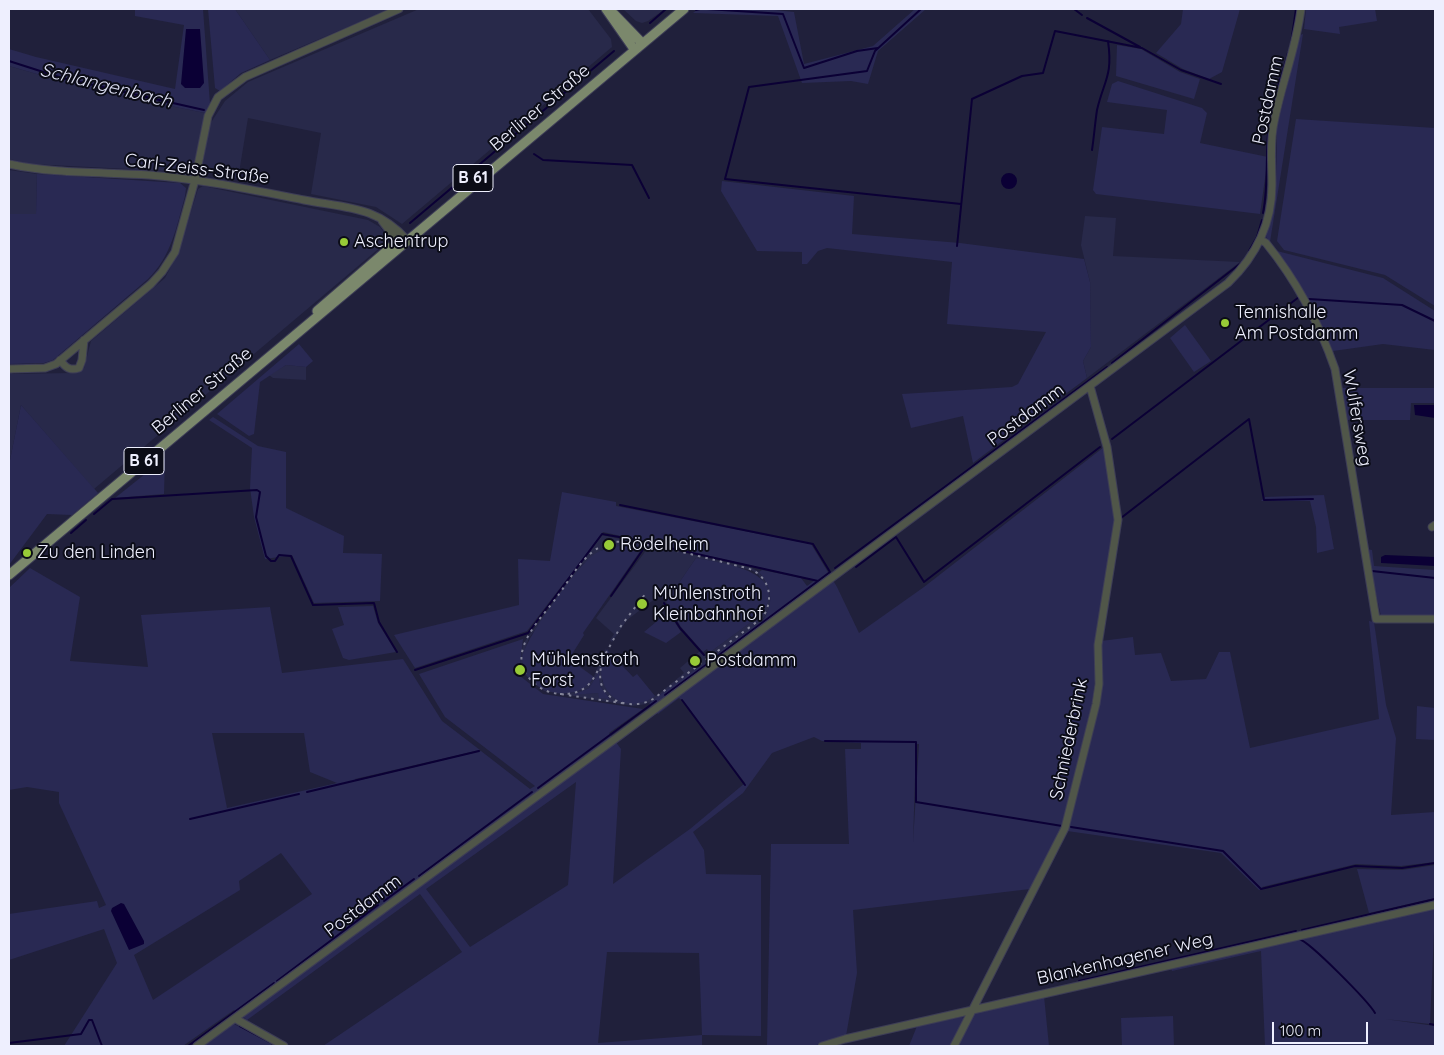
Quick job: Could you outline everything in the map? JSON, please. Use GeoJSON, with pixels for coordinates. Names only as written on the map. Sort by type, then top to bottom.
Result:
{"type":"FeatureCollection","features":[{"type":"Feature","properties":{"kind":"main road"},"geometry":{"type":"LineString","coordinates":[[607,9],[641,41]]}},
{"type":"Feature","properties":{"kind":"main road"},"geometry":{"type":"LineString","coordinates":[[607,9],[632,48]]}},
{"type":"Feature","properties":{"kind":"main road","name":"Berliner Straße"},"geometry":{"type":"LineString","coordinates":[[641,41],[677,9]]}},
{"type":"Feature","properties":{"kind":"main road","name":"Berliner Straße"},"geometry":{"type":"LineString","coordinates":[[9,575],[632,48],[684,9]]}},
{"type":"Feature","properties":{"kind":"street"},"geometry":{"type":"LineString","coordinates":[[9,369],[45,368],[60,360],[151,284],[162,272],[175,252],[195,180],[208,116],[218,97],[245,77],[399,9]]}},
{"type":"Feature","properties":{"kind":"street","name":"Postdamm"},"geometry":{"type":"LineString","coordinates":[[197,1046],[1228,283],[1248,262],[1261,240],[1271,199],[1273,128],[1294,49],[1301,9]]}},
{"type":"Feature","properties":{"kind":"street","name":"Carl-Zeiss-Straße"},"geometry":{"type":"LineString","coordinates":[[9,164],[29,169],[195,180],[370,213],[379,216],[402,241]]}},
{"type":"Feature","properties":{"kind":"street","name":"Wulfersweg"},"geometry":{"type":"LineString","coordinates":[[1261,240],[1289,271],[1329,352],[1334,369],[1376,619],[1435,619]]}},
{"type":"Feature","properties":{"kind":"street"},"geometry":{"type":"LineString","coordinates":[[60,360],[67,368],[74,370],[79,368],[82,360],[84,340]]}},
{"type":"Feature","properties":{"kind":"street","name":"Schniederbrink"},"geometry":{"type":"LineString","coordinates":[[954,1046],[1065,828],[1096,704],[1099,684],[1098,645],[1118,520],[1106,447],[1090,386]]}},
{"type":"Feature","properties":{"kind":"street","name":"Blankenhagener Weg"},"geometry":{"type":"LineString","coordinates":[[822,1046],[845,1039],[1435,905]]}},
{"type":"Feature","properties":{"kind":"street"},"geometry":{"type":"LineString","coordinates":[[236,1018],[284,1046]]}},
{"type":"Feature","properties":{"kind":"shaded area"},"geometry":{"type":"Polygon","coordinates":[[[135,9],[203,9],[210,104],[205,113],[96,91],[9,66],[9,49],[175,89],[184,25],[135,16],[135,9]]]}},
{"type":"Feature","properties":{"kind":"shaded area"},"geometry":{"type":"Polygon","coordinates":[[[208,9],[235,9],[270,60],[241,73],[220,91],[215,88],[208,9]]]}},
{"type":"Feature","properties":{"kind":"shaded area"},"geometry":{"type":"Polygon","coordinates":[[[235,9],[390,9],[270,60],[235,9]]]}},
{"type":"Feature","properties":{"kind":"shaded area"},"geometry":{"type":"Polygon","coordinates":[[[419,9],[588,9],[611,39],[612,47],[402,224],[376,207],[311,194],[321,133],[248,118],[238,179],[206,172],[202,168],[210,124],[225,101],[248,82],[419,9]]]}},
{"type":"Feature","properties":{"kind":"shaded area"},"geometry":{"type":"Polygon","coordinates":[[[623,9],[665,9],[642,23],[636,21],[623,9]]]}},
{"type":"Feature","properties":{"kind":"shaded area"},"geometry":{"type":"Polygon","coordinates":[[[698,9],[765,9],[794,12],[804,64],[873,46],[915,9],[926,9],[878,51],[868,84],[851,81],[802,83],[778,16],[693,13],[698,9]]]}},
{"type":"Feature","properties":{"kind":"shaded area"},"geometry":{"type":"Polygon","coordinates":[[[1183,9],[1240,9],[1222,72],[1209,79],[1183,69],[1156,53],[1181,24],[1183,9]]]}},
{"type":"Feature","properties":{"kind":"shaded area"},"geometry":{"type":"Polygon","coordinates":[[[1306,9],[1375,9],[1377,21],[1339,27],[1340,34],[1304,29],[1306,9]]]}},
{"type":"Feature","properties":{"kind":"shaded area"},"geometry":{"type":"Polygon","coordinates":[[[186,29],[200,29],[204,83],[200,88],[185,88],[181,84],[186,29]]]}},
{"type":"Feature","properties":{"kind":"shaded area"},"geometry":{"type":"Polygon","coordinates":[[[1303,34],[1270,242],[1266,237],[1276,186],[1277,127],[1300,35],[1303,34]]]}},
{"type":"Feature","properties":{"kind":"shaded area"},"geometry":{"type":"Polygon","coordinates":[[[1117,45],[1141,49],[1180,72],[1200,79],[1194,99],[1116,76],[1117,45]]]}},
{"type":"Feature","properties":{"kind":"shaded area"},"geometry":{"type":"Polygon","coordinates":[[[9,66],[96,91],[205,113],[193,168],[188,172],[30,164],[9,159],[9,66]]]}},
{"type":"Feature","properties":{"kind":"shaded area"},"geometry":{"type":"Polygon","coordinates":[[[1118,81],[1202,108],[1207,113],[1200,143],[1268,157],[1260,214],[1096,194],[1093,190],[1102,127],[1164,134],[1167,110],[1107,102],[1112,84],[1118,81]]]}},
{"type":"Feature","properties":{"kind":"shaded area"},"geometry":{"type":"Polygon","coordinates":[[[1296,119],[1435,128],[1435,306],[1385,275],[1284,250],[1277,241],[1296,119]]]}},
{"type":"Feature","properties":{"kind":"shaded area"},"geometry":{"type":"Polygon","coordinates":[[[9,170],[37,174],[36,214],[9,214],[9,170]]]}},
{"type":"Feature","properties":{"kind":"shaded area"},"geometry":{"type":"Polygon","coordinates":[[[1009,173],[1017,181],[1009,189],[1001,181],[1009,173]]]}},
{"type":"Feature","properties":{"kind":"shaded area"},"geometry":{"type":"Polygon","coordinates":[[[37,174],[180,183],[186,188],[176,230],[168,251],[148,279],[53,360],[44,363],[10,364],[9,214],[36,214],[37,174]]]}},
{"type":"Feature","properties":{"kind":"shaded area"},"geometry":{"type":"Polygon","coordinates":[[[722,181],[854,196],[852,234],[960,243],[1084,259],[1090,282],[1091,347],[1083,361],[1087,378],[973,463],[963,416],[911,428],[902,394],[1012,387],[1018,384],[1046,332],[947,324],[952,262],[827,248],[818,251],[807,264],[802,264],[802,252],[757,251],[721,191],[722,181]]]}},
{"type":"Feature","properties":{"kind":"shaded area"},"geometry":{"type":"Polygon","coordinates":[[[203,186],[368,220],[380,227],[389,240],[94,489],[21,405],[9,465],[9,364],[12,374],[71,373],[79,372],[84,368],[91,341],[165,278],[178,253],[198,189],[203,186]]]}},
{"type":"Feature","properties":{"kind":"shaded area"},"geometry":{"type":"Polygon","coordinates":[[[1085,216],[1116,218],[1113,256],[1240,262],[1087,378],[1083,361],[1091,347],[1090,282],[1081,245],[1085,216]]]}},
{"type":"Feature","properties":{"kind":"shaded area"},"geometry":{"type":"Polygon","coordinates":[[[1277,251],[1383,278],[1435,311],[1435,350],[1383,344],[1333,351],[1308,300],[1277,251]]]}},
{"type":"Feature","properties":{"kind":"shaded area"},"geometry":{"type":"Polygon","coordinates":[[[1185,325],[1211,361],[1194,372],[1170,338],[1185,325]]]}},
{"type":"Feature","properties":{"kind":"shaded area"},"geometry":{"type":"Polygon","coordinates":[[[299,344],[313,361],[306,367],[286,365],[260,382],[254,434],[249,436],[217,414],[299,344]]]}},
{"type":"Feature","properties":{"kind":"shaded area"},"geometry":{"type":"Polygon","coordinates":[[[286,365],[306,367],[306,380],[273,378],[269,375],[286,365]]]}},
{"type":"Feature","properties":{"kind":"shaded area"},"geometry":{"type":"Polygon","coordinates":[[[1341,388],[1435,388],[1435,403],[1411,403],[1410,420],[1346,420],[1341,388]]]}},
{"type":"Feature","properties":{"kind":"shaded area"},"geometry":{"type":"Polygon","coordinates":[[[21,405],[98,493],[72,515],[47,514],[9,565],[9,465],[21,405]]]}},
{"type":"Feature","properties":{"kind":"shaded area"},"geometry":{"type":"Polygon","coordinates":[[[1414,405],[1435,405],[1435,418],[1415,415],[1414,405]]]}},
{"type":"Feature","properties":{"kind":"shaded area"},"geometry":{"type":"Polygon","coordinates":[[[213,417],[258,446],[286,452],[286,508],[344,536],[343,553],[382,554],[380,601],[314,603],[292,555],[265,559],[254,517],[250,488],[252,448],[209,420],[213,417]]]}},
{"type":"Feature","properties":{"kind":"shaded area"},"geometry":{"type":"Polygon","coordinates":[[[1104,447],[1116,520],[1092,703],[1064,823],[1030,889],[853,910],[857,973],[846,1036],[814,1046],[767,1046],[771,844],[849,844],[845,749],[861,749],[861,743],[822,741],[814,737],[772,753],[743,793],[693,832],[704,850],[706,874],[761,875],[761,1036],[702,1035],[702,1045],[323,1046],[462,952],[420,894],[247,1020],[234,1010],[183,1046],[64,1046],[117,963],[104,929],[9,960],[9,914],[97,901],[99,908],[106,905],[59,803],[59,792],[27,787],[9,790],[9,588],[30,568],[80,597],[70,661],[148,667],[141,615],[270,607],[282,673],[403,659],[442,721],[480,750],[355,779],[356,781],[481,751],[530,789],[535,786],[445,717],[419,674],[523,639],[520,665],[516,667],[521,674],[520,676],[543,694],[643,709],[609,733],[621,749],[613,884],[690,829],[745,783],[683,701],[679,698],[658,714],[649,703],[763,620],[769,607],[770,595],[769,589],[759,572],[762,570],[801,578],[807,586],[815,580],[603,532],[527,631],[415,668],[394,635],[519,605],[518,559],[550,561],[562,492],[616,502],[616,506],[811,544],[837,587],[859,633],[924,587],[1104,447]],[[212,733],[227,808],[337,783],[310,772],[304,733],[212,733]],[[916,744],[913,843],[919,744],[916,744]],[[576,782],[426,889],[470,947],[568,885],[576,782]],[[281,853],[239,881],[240,890],[134,955],[153,1000],[312,894],[281,853]],[[607,952],[598,1043],[702,1035],[699,953],[607,952]]]}},
{"type":"Feature","properties":{"kind":"shaded area"},"geometry":{"type":"Polygon","coordinates":[[[165,458],[164,494],[115,498],[165,458]]]}},
{"type":"Feature","properties":{"kind":"shaded area"},"geometry":{"type":"Polygon","coordinates":[[[1324,495],[1334,549],[1317,553],[1316,527],[1310,501],[1261,501],[1265,497],[1324,495]]]}},
{"type":"Feature","properties":{"kind":"shaded area"},"geometry":{"type":"Polygon","coordinates":[[[602,535],[752,568],[759,572],[768,586],[771,600],[768,612],[759,624],[661,695],[660,693],[684,673],[680,668],[700,651],[705,656],[759,616],[760,618],[768,599],[766,587],[758,574],[751,570],[696,558],[666,602],[660,595],[627,620],[612,642],[610,640],[614,634],[596,618],[647,549],[624,545],[604,549],[582,565],[529,638],[522,658],[524,669],[532,680],[544,689],[567,694],[580,691],[592,681],[606,648],[602,681],[621,701],[640,703],[657,695],[659,697],[646,704],[633,706],[544,691],[516,667],[520,665],[523,644],[602,535]],[[598,674],[589,688],[576,694],[598,693],[610,699],[600,686],[598,674]]]}},
{"type":"Feature","properties":{"kind":"shaded area"},"geometry":{"type":"Polygon","coordinates":[[[624,545],[643,547],[583,633],[584,635],[569,659],[594,677],[587,686],[577,691],[553,692],[541,688],[525,672],[522,660],[524,651],[540,622],[584,563],[599,552],[624,545]]]}},
{"type":"Feature","properties":{"kind":"shaded area"},"geometry":{"type":"Polygon","coordinates":[[[1366,549],[1372,550],[1374,566],[1435,570],[1435,616],[1381,616],[1366,549]]]}},
{"type":"Feature","properties":{"kind":"shaded area"},"geometry":{"type":"Polygon","coordinates":[[[1385,555],[1435,557],[1435,566],[1381,563],[1381,557],[1385,555]]]}},
{"type":"Feature","properties":{"kind":"shaded area"},"geometry":{"type":"Polygon","coordinates":[[[696,558],[738,567],[752,573],[762,580],[768,590],[768,602],[760,618],[758,617],[709,653],[707,649],[703,652],[681,627],[666,602],[696,558]]]}},
{"type":"Feature","properties":{"kind":"shaded area"},"geometry":{"type":"Polygon","coordinates":[[[373,606],[378,623],[396,652],[349,660],[343,658],[332,629],[344,625],[338,607],[373,606]]]}},
{"type":"Feature","properties":{"kind":"shaded area"},"geometry":{"type":"Polygon","coordinates":[[[668,612],[681,632],[666,643],[644,632],[668,612]]]}},
{"type":"Feature","properties":{"kind":"shaded area"},"geometry":{"type":"Polygon","coordinates":[[[1369,621],[1374,622],[1386,705],[1396,738],[1391,815],[1435,812],[1435,862],[1401,866],[1356,864],[1262,887],[1264,889],[1259,890],[1221,853],[1067,831],[1098,705],[1101,641],[1133,637],[1135,655],[1161,653],[1171,681],[1206,679],[1219,652],[1230,652],[1250,748],[1379,719],[1369,621]]]}},
{"type":"Feature","properties":{"kind":"shaded area"},"geometry":{"type":"Polygon","coordinates":[[[607,649],[633,677],[637,674],[655,696],[643,702],[631,704],[620,701],[611,695],[601,675],[602,662],[607,649]]]}},
{"type":"Feature","properties":{"kind":"shaded area"},"geometry":{"type":"Polygon","coordinates":[[[599,672],[600,686],[610,699],[599,698],[598,693],[573,695],[589,688],[599,672]]]}},
{"type":"Feature","properties":{"kind":"shaded area"},"geometry":{"type":"Polygon","coordinates":[[[1417,706],[1435,708],[1435,740],[1416,739],[1417,706]]]}},
{"type":"Feature","properties":{"kind":"shaded area"},"geometry":{"type":"Polygon","coordinates":[[[1435,865],[1435,898],[1369,913],[1357,869],[1402,870],[1435,865]]]}},
{"type":"Feature","properties":{"kind":"shaded area"},"geometry":{"type":"Polygon","coordinates":[[[121,903],[124,904],[144,941],[144,944],[129,950],[111,911],[112,908],[121,903]]]}},
{"type":"Feature","properties":{"kind":"shaded area"},"geometry":{"type":"Polygon","coordinates":[[[1435,909],[1430,1024],[1385,1019],[1435,1026],[1435,1046],[1265,1046],[1261,951],[1172,971],[1171,967],[1435,909]]]}},
{"type":"Feature","properties":{"kind":"shaded area"},"geometry":{"type":"Polygon","coordinates":[[[1044,996],[1049,1046],[958,1046],[975,1012],[1044,996]]]}},
{"type":"Feature","properties":{"kind":"shaded area"},"geometry":{"type":"Polygon","coordinates":[[[1173,1016],[1174,1046],[1122,1046],[1121,1018],[1173,1016]]]}},
{"type":"Feature","properties":{"kind":"shaded area"},"geometry":{"type":"Polygon","coordinates":[[[964,1018],[950,1046],[909,1046],[917,1026],[964,1018]]]}},
{"type":"Feature","properties":{"kind":"shaded area"},"geometry":{"type":"Polygon","coordinates":[[[234,1024],[271,1044],[271,1046],[204,1046],[234,1024]]]}},
{"type":"Feature","properties":{"kind":"waterway"},"geometry":{"type":"LineString","coordinates":[[650,23],[666,9]]}},
{"type":"Feature","properties":{"kind":"waterway"},"geometry":{"type":"LineString","coordinates":[[696,10],[700,9]]}},
{"type":"Feature","properties":{"kind":"waterway"},"geometry":{"type":"LineString","coordinates":[[707,9],[783,14],[804,68],[857,51],[878,48]]}},
{"type":"Feature","properties":{"kind":"waterway"},"geometry":{"type":"LineString","coordinates":[[921,9],[875,51],[867,71],[749,87],[725,179],[961,204]]}},
{"type":"Feature","properties":{"kind":"waterway"},"geometry":{"type":"LineString","coordinates":[[1074,9],[1082,15]]}},
{"type":"Feature","properties":{"kind":"waterway"},"geometry":{"type":"LineString","coordinates":[[1291,44],[1296,9]]}},
{"type":"Feature","properties":{"kind":"waterway"},"geometry":{"type":"LineString","coordinates":[[1087,18],[1140,47]]}},
{"type":"Feature","properties":{"kind":"waterway"},"geometry":{"type":"LineString","coordinates":[[957,246],[972,99],[1022,76],[1043,73],[1055,31],[1142,48],[1181,70],[1221,84]]}},
{"type":"Feature","properties":{"kind":"waterway"},"geometry":{"type":"LineString","coordinates":[[1092,150],[1097,110],[1109,70],[1108,41]]}},
{"type":"Feature","properties":{"kind":"waterway"},"geometry":{"type":"LineString","coordinates":[[410,223],[614,51]]}},
{"type":"Feature","properties":{"kind":"waterway"},"geometry":{"type":"LineString","coordinates":[[1263,213],[1270,115],[1288,53]]}},
{"type":"Feature","properties":{"kind":"waterway","name":"Schlangenbach"},"geometry":{"type":"LineString","coordinates":[[9,61],[62,78],[204,110]]}},
{"type":"Feature","properties":{"kind":"waterway"},"geometry":{"type":"LineString","coordinates":[[534,154],[543,160],[632,165],[649,198]]}},
{"type":"Feature","properties":{"kind":"waterway"},"geometry":{"type":"LineString","coordinates":[[1249,251],[1257,237],[1262,220]]}},
{"type":"Feature","properties":{"kind":"waterway"},"geometry":{"type":"LineString","coordinates":[[1112,363],[1241,263]]}},
{"type":"Feature","properties":{"kind":"waterway"},"geometry":{"type":"LineString","coordinates":[[1112,439],[1299,297]]}},
{"type":"Feature","properties":{"kind":"waterway"},"geometry":{"type":"LineString","coordinates":[[1309,299],[1402,305],[1435,321]]}},
{"type":"Feature","properties":{"kind":"waterway"},"geometry":{"type":"LineString","coordinates":[[835,568],[1107,367]]}},
{"type":"Feature","properties":{"kind":"waterway"},"geometry":{"type":"LineString","coordinates":[[1121,518],[1249,419],[1264,500],[1313,499]]}},
{"type":"Feature","properties":{"kind":"waterway"},"geometry":{"type":"LineString","coordinates":[[856,567],[896,537],[924,582],[1100,447]]}},
{"type":"Feature","properties":{"kind":"waterway"},"geometry":{"type":"LineString","coordinates":[[94,514],[112,499],[257,490],[260,492],[256,517],[266,556],[271,561],[275,561],[279,555],[291,556],[313,605],[374,603],[379,622],[397,652]]}},
{"type":"Feature","properties":{"kind":"waterway"},"geometry":{"type":"LineString","coordinates":[[620,505],[813,544],[830,572],[715,658]]}},
{"type":"Feature","properties":{"kind":"waterway"},"geometry":{"type":"LineString","coordinates":[[71,533],[86,520]]}},
{"type":"Feature","properties":{"kind":"waterway"},"geometry":{"type":"LineString","coordinates":[[415,670],[528,633],[602,534],[636,540]]}},
{"type":"Feature","properties":{"kind":"waterway"},"geometry":{"type":"LineString","coordinates":[[643,542],[818,581]]}},
{"type":"Feature","properties":{"kind":"waterway"},"geometry":{"type":"LineString","coordinates":[[611,596],[644,548]]}},
{"type":"Feature","properties":{"kind":"waterway"},"geometry":{"type":"LineString","coordinates":[[1372,571],[1435,578]]}},
{"type":"Feature","properties":{"kind":"waterway"},"geometry":{"type":"LineString","coordinates":[[664,603],[680,628],[704,655]]}},
{"type":"Feature","properties":{"kind":"waterway"},"geometry":{"type":"LineString","coordinates":[[665,695],[710,662]]}},
{"type":"Feature","properties":{"kind":"waterway"},"geometry":{"type":"LineString","coordinates":[[682,700],[745,785]]}},
{"type":"Feature","properties":{"kind":"waterway"},"geometry":{"type":"LineString","coordinates":[[538,788],[656,701]]}},
{"type":"Feature","properties":{"kind":"waterway"},"geometry":{"type":"LineString","coordinates":[[825,741],[916,742],[916,802],[1062,826]]}},
{"type":"Feature","properties":{"kind":"waterway"},"geometry":{"type":"LineString","coordinates":[[307,792],[479,751]]}},
{"type":"Feature","properties":{"kind":"waterway"},"geometry":{"type":"LineString","coordinates":[[419,876],[532,792]]}},
{"type":"Feature","properties":{"kind":"waterway"},"geometry":{"type":"LineString","coordinates":[[190,819],[299,794]]}},
{"type":"Feature","properties":{"kind":"waterway"},"geometry":{"type":"LineString","coordinates":[[1071,827],[1223,851],[1261,889],[1355,866],[1402,868],[1435,863]]}},
{"type":"Feature","properties":{"kind":"waterway"},"geometry":{"type":"LineString","coordinates":[[384,901],[414,879]]}},
{"type":"Feature","properties":{"kind":"waterway"},"geometry":{"type":"LineString","coordinates":[[1302,930],[1435,899]]}},
{"type":"Feature","properties":{"kind":"waterway"},"geometry":{"type":"LineString","coordinates":[[277,981],[378,905]]}},
{"type":"Feature","properties":{"kind":"waterway"},"geometry":{"type":"LineString","coordinates":[[1079,981],[1296,931]]}},
{"type":"Feature","properties":{"kind":"waterway"},"geometry":{"type":"LineString","coordinates":[[1299,939],[1315,950],[1362,997],[1375,1013]]}},
{"type":"Feature","properties":{"kind":"waterway"},"geometry":{"type":"LineString","coordinates":[[188,1046],[274,983]]}},
{"type":"Feature","properties":{"kind":"waterway"},"geometry":{"type":"LineString","coordinates":[[9,1043],[81,1034],[89,1020],[92,1020],[102,1046]]}},
{"type":"Feature","properties":{"kind":"waterway"},"geometry":{"type":"LineString","coordinates":[[1430,1024],[1435,1025]]}},
{"type":"Feature","properties":{"kind":"waterway"},"geometry":{"type":"LineString","coordinates":[[240,1026],[270,1042]]}},
{"type":"Feature","properties":{"kind":"railway"},"geometry":{"type":"LineString","coordinates":[[560,694],[569,694],[576,692],[587,686],[596,675],[602,660],[601,683],[609,696],[623,703],[631,704],[639,704],[653,699],[762,618],[766,611],[769,596],[768,589],[761,576],[747,568],[636,543],[609,543],[600,547],[586,558],[528,636],[521,658],[523,669],[533,682],[547,691],[556,693],[628,704]]}},
{"type":"Feature","properties":{"kind":"railway"},"geometry":{"type":"LineString","coordinates":[[602,660],[621,626],[646,593]]}},
{"type":"Feature","properties":{"kind":"place","name":"Aschentrup"},"geometry":{"type":"Point","coordinates":[344,242]}},
{"type":"Feature","properties":{"kind":"place","name":"Tennishalle Am Postdamm"},"geometry":{"type":"Point","coordinates":[1225,323]}},
{"type":"Feature","properties":{"kind":"place","name":"Rödelheim"},"geometry":{"type":"Point","coordinates":[609,545]}},
{"type":"Feature","properties":{"kind":"place","name":"Zu den Linden"},"geometry":{"type":"Point","coordinates":[27,553]}},
{"type":"Feature","properties":{"kind":"place","name":"Mühlenstroth Kleinbahnhof"},"geometry":{"type":"Point","coordinates":[642,604]}},
{"type":"Feature","properties":{"kind":"place","name":"Postdamm"},"geometry":{"type":"Point","coordinates":[695,661]}},
{"type":"Feature","properties":{"kind":"place","name":"Mühlenstroth Forst"},"geometry":{"type":"Point","coordinates":[520,670]}}]}
